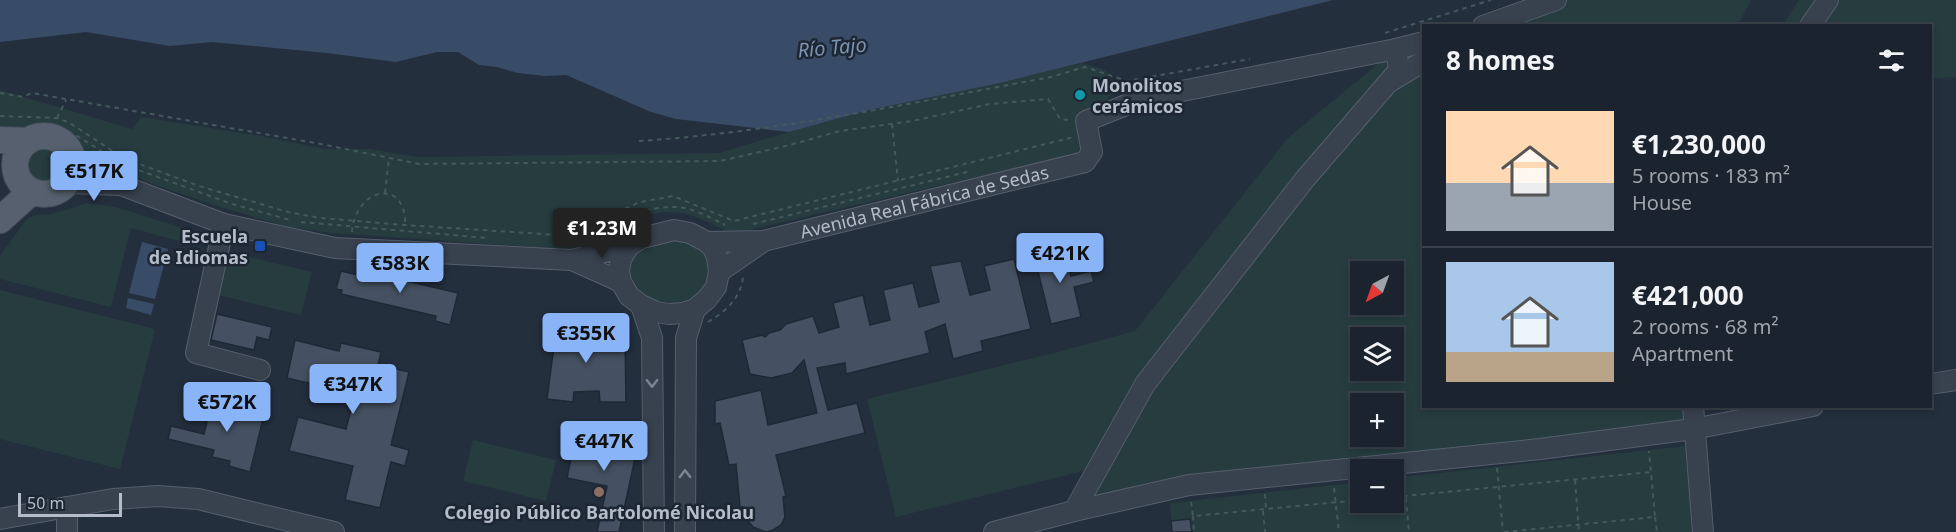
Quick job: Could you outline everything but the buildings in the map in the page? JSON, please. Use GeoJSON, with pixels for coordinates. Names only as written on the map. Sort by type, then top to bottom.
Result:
{"type":"FeatureCollection","features":[{"type":"Feature","properties":{"kind":"main road"},"geometry":{"type":"LineString","coordinates":[[0,218],[16,173],[18,153],[34,134]]}},
{"type":"Feature","properties":{"kind":"main road"},"geometry":{"type":"LineString","coordinates":[[0,140],[34,134],[53,137],[69,150],[70,171],[55,193],[43,195],[16,173]]}},
{"type":"Feature","properties":{"kind":"street"},"geometry":{"type":"LineString","coordinates":[[1489,24],[1556,0]]}},
{"type":"Feature","properties":{"kind":"street"},"geometry":{"type":"LineString","coordinates":[[1811,24],[1828,0]]}},
{"type":"Feature","properties":{"kind":"street"},"geometry":{"type":"LineString","coordinates":[[1087,128],[1142,99],[1396,50],[1422,43]]}},
{"type":"Feature","properties":{"kind":"street"},"geometry":{"type":"LineString","coordinates":[[1074,511],[1145,384],[1305,179],[1399,70],[1396,50]]}},
{"type":"Feature","properties":{"kind":"street"},"geometry":{"type":"LineString","coordinates":[[1386,84],[1422,62]]}},
{"type":"Feature","properties":{"kind":"street","name":"Avenida Real Fábrica de Sedas"},"geometry":{"type":"LineString","coordinates":[[70,171],[121,185],[224,224],[335,248],[572,260],[629,246],[642,238],[674,230],[690,233],[707,242],[1085,162],[1092,152],[1087,128]]}},
{"type":"Feature","properties":{"kind":"street"},"geometry":{"type":"LineString","coordinates":[[224,224],[196,354],[260,370]]}},
{"type":"Feature","properties":{"kind":"street","name":"Avenida Real Fábrica de Sedas"},"geometry":{"type":"LineString","coordinates":[[698,318],[716,287],[719,272],[741,254],[761,232]]}},
{"type":"Feature","properties":{"kind":"street"},"geometry":{"type":"LineString","coordinates":[[707,242],[717,257],[719,272]]}},
{"type":"Feature","properties":{"kind":"street"},"geometry":{"type":"LineString","coordinates":[[621,282],[619,271],[621,259],[629,246]]}},
{"type":"Feature","properties":{"kind":"street","name":"Avenida Real Fábrica de Sedas"},"geometry":{"type":"LineString","coordinates":[[572,260],[621,282],[629,296],[641,305]]}},
{"type":"Feature","properties":{"kind":"street"},"geometry":{"type":"LineString","coordinates":[[641,305],[656,312],[683,313],[698,318],[686,338],[685,532]]}},
{"type":"Feature","properties":{"kind":"street"},"geometry":{"type":"LineString","coordinates":[[641,305],[652,338],[654,532]]}},
{"type":"Feature","properties":{"kind":"street"},"geometry":{"type":"LineString","coordinates":[[1932,384],[1956,380]]}},
{"type":"Feature","properties":{"kind":"street"},"geometry":{"type":"LineString","coordinates":[[1693,408],[1703,532]]}},
{"type":"Feature","properties":{"kind":"street"},"geometry":{"type":"LineString","coordinates":[[994,532],[1189,485],[1495,454],[1694,429],[1803,408]]}},
{"type":"Feature","properties":{"kind":"street"},"geometry":{"type":"LineString","coordinates":[[0,519],[113,499],[158,496],[198,499],[280,526],[334,532]]}},
{"type":"Feature","properties":{"kind":"street"},"geometry":{"type":"LineString","coordinates":[[67,507],[67,532]]}},
{"type":"Feature","properties":{"kind":"path"},"geometry":{"type":"LineString","coordinates":[[1376,36],[1491,0]]}},
{"type":"Feature","properties":{"kind":"path"},"geometry":{"type":"LineString","coordinates":[[639,141],[697,137],[776,127],[1051,77],[1084,67],[1127,81],[1250,59]]}},
{"type":"Feature","properties":{"kind":"path"},"geometry":{"type":"LineString","coordinates":[[0,93],[23,97],[32,93],[419,164],[720,161],[840,131],[892,124],[990,104],[1048,99],[1060,119],[1087,128]]}},
{"type":"Feature","properties":{"kind":"path"},"geometry":{"type":"LineString","coordinates":[[57,118],[66,100]]}},
{"type":"Feature","properties":{"kind":"path"},"geometry":{"type":"LineString","coordinates":[[0,116],[57,118],[70,123],[123,158],[199,186],[288,212],[405,225],[589,237],[609,216],[640,202],[673,196],[734,220],[898,181],[1087,128]]}},
{"type":"Feature","properties":{"kind":"path"},"geometry":{"type":"LineString","coordinates":[[892,124],[898,181]]}},
{"type":"Feature","properties":{"kind":"path"},"geometry":{"type":"LineString","coordinates":[[34,134],[51,125],[76,135],[126,167],[232,204],[298,222],[491,238]]}},
{"type":"Feature","properties":{"kind":"path"},"geometry":{"type":"LineString","coordinates":[[385,193],[389,158]]}},
{"type":"Feature","properties":{"kind":"path"},"geometry":{"type":"LineString","coordinates":[[750,224],[761,232],[968,172]]}},
{"type":"Feature","properties":{"kind":"path"},"geometry":{"type":"LineString","coordinates":[[354,220],[363,202],[378,193],[385,193],[402,204],[406,214],[405,225]]}},
{"type":"Feature","properties":{"kind":"path"},"geometry":{"type":"LineString","coordinates":[[602,238],[618,222],[649,209],[677,207],[732,228]]}},
{"type":"Feature","properties":{"kind":"path"},"geometry":{"type":"LineString","coordinates":[[698,318],[721,315],[735,299],[742,285],[743,273]]}},
{"type":"Feature","properties":{"kind":"path"},"geometry":{"type":"LineString","coordinates":[[1649,450],[1657,532]]}},
{"type":"Feature","properties":{"kind":"path"},"geometry":{"type":"LineString","coordinates":[[1495,454],[1505,532],[1655,518]]}},
{"type":"Feature","properties":{"kind":"path"},"geometry":{"type":"LineString","coordinates":[[1409,532],[1404,496],[1651,472]]}},
{"type":"Feature","properties":{"kind":"path"},"geometry":{"type":"LineString","coordinates":[[1575,480],[1580,532]]}},
{"type":"Feature","properties":{"kind":"path"},"geometry":{"type":"LineString","coordinates":[[1189,485],[1194,532]]}},
{"type":"Feature","properties":{"kind":"path"},"geometry":{"type":"LineString","coordinates":[[1334,485],[1338,532]]}},
{"type":"Feature","properties":{"kind":"path"},"geometry":{"type":"LineString","coordinates":[[1264,493],[1265,532]]}},
{"type":"Feature","properties":{"kind":"path"},"geometry":{"type":"LineString","coordinates":[[1193,516],[1350,501]]}},
{"type":"Feature","properties":{"kind":"green space"},"geometry":{"type":"Polygon","coordinates":[[[1556,0],[1751,0],[1739,24],[1488,24],[1556,0]]]}},
{"type":"Feature","properties":{"kind":"green space"},"geometry":{"type":"Polygon","coordinates":[[[1799,0],[1956,0],[1956,77],[1932,79],[1932,24],[1783,24],[1799,0]]]}},
{"type":"Feature","properties":{"kind":"green space"},"geometry":{"type":"Polygon","coordinates":[[[1422,42],[1422,408],[1705,408],[1693,429],[1404,463],[1404,459],[1350,459],[1350,469],[1147,493],[1074,511],[1083,471],[896,517],[867,399],[1135,331],[1288,138],[1396,49],[1422,42]]]}},
{"type":"Feature","properties":{"kind":"green space"},"geometry":{"type":"Polygon","coordinates":[[[1082,63],[1105,70],[1113,86],[1110,96],[1097,115],[1096,149],[732,234],[687,214],[665,212],[652,214],[623,223],[603,243],[589,251],[332,233],[289,227],[223,208],[144,181],[100,161],[54,131],[37,134],[0,131],[0,90],[132,129],[141,117],[261,136],[325,149],[370,149],[418,157],[719,153],[869,110],[1000,83],[1082,63]]]}},
{"type":"Feature","properties":{"kind":"green space"},"geometry":{"type":"Polygon","coordinates":[[[45,146],[59,151],[64,165],[59,179],[45,184],[31,179],[26,165],[31,151],[45,146]]]}},
{"type":"Feature","properties":{"kind":"green space"},"geometry":{"type":"Polygon","coordinates":[[[87,203],[116,207],[182,228],[179,241],[131,228],[111,307],[0,279],[0,256],[26,220],[35,215],[52,214],[87,203]]]}},
{"type":"Feature","properties":{"kind":"green space"},"geometry":{"type":"Polygon","coordinates":[[[678,237],[705,248],[713,280],[698,294],[680,302],[654,301],[639,294],[631,286],[623,266],[630,251],[678,237]]]}},
{"type":"Feature","properties":{"kind":"green space"},"geometry":{"type":"Polygon","coordinates":[[[228,252],[312,272],[301,315],[218,295],[228,252]]]}},
{"type":"Feature","properties":{"kind":"green space"},"geometry":{"type":"Polygon","coordinates":[[[0,290],[155,329],[120,469],[0,439],[0,290]]]}},
{"type":"Feature","properties":{"kind":"green space"},"geometry":{"type":"Polygon","coordinates":[[[473,440],[556,460],[546,501],[463,481],[473,440]]]}},
{"type":"Feature","properties":{"kind":"green space"},"geometry":{"type":"Polygon","coordinates":[[[1685,446],[1693,532],[1172,532],[1170,503],[1350,483],[1350,513],[1404,513],[1404,477],[1685,446]]]}},
{"type":"Feature","properties":{"kind":"water","name":"Río Tajo"},"geometry":{"type":"Polygon","coordinates":[[[0,0],[1333,0],[1000,83],[869,110],[789,132],[676,119],[651,112],[566,75],[545,76],[518,73],[479,65],[458,52],[437,52],[396,62],[212,42],[170,46],[86,32],[0,42],[0,0]]]}},
{"type":"Feature","properties":{"kind":"water"},"geometry":{"type":"Polygon","coordinates":[[[142,242],[168,249],[155,299],[129,293],[142,242]]]}},
{"type":"Feature","properties":{"kind":"water"},"geometry":{"type":"Polygon","coordinates":[[[128,298],[154,304],[151,315],[126,308],[128,298]]]}},
{"type":"Feature","properties":{"kind":"place","name":"Monolitos cerámicos"},"geometry":{"type":"Point","coordinates":[1080,95]}},
{"type":"Feature","properties":{"kind":"place","name":"Escuela de Idiomas"},"geometry":{"type":"Point","coordinates":[260,246]}},
{"type":"Feature","properties":{"kind":"place","name":"Colegio Público Bartolomé Nicolau"},"geometry":{"type":"Point","coordinates":[599,492]}}]}
